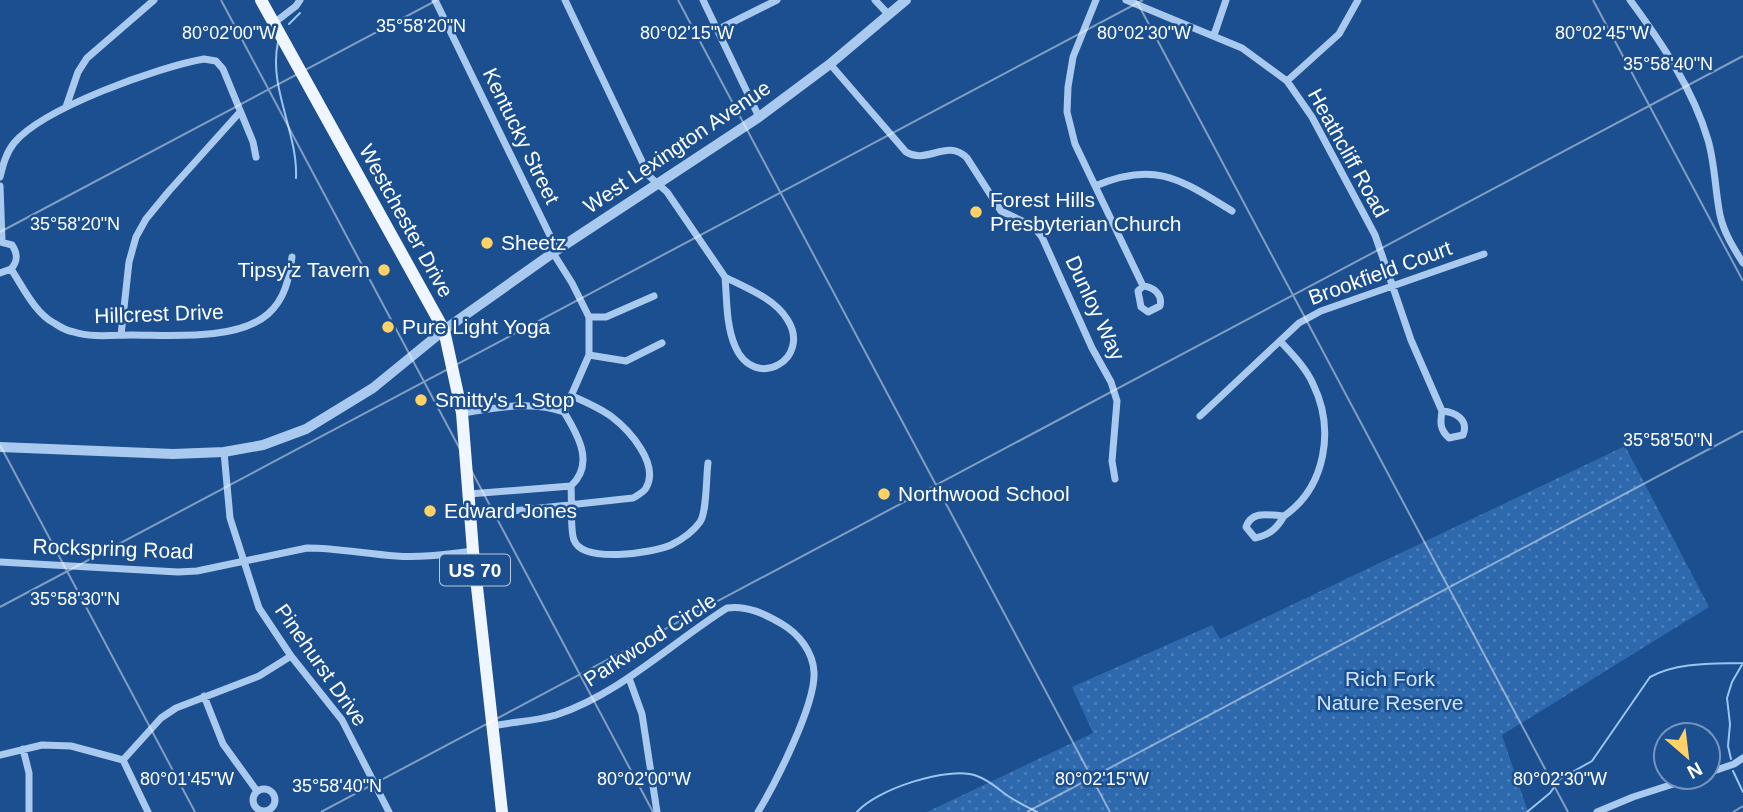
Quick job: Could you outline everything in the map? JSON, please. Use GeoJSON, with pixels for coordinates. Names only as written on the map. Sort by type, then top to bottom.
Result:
{"type":"FeatureCollection","features":[{"type":"Feature","properties":{"kind":"main road","name":"Westchester Drive"},"geometry":{"type":"LineString","coordinates":[[261,0],[444,330],[462,413],[473,551],[502,812]]}},
{"type":"Feature","properties":{"kind":"street"},"geometry":{"type":"LineString","coordinates":[[66,107],[78,72],[87,58],[154,0]]}},
{"type":"Feature","properties":{"kind":"street"},"geometry":{"type":"LineString","coordinates":[[274,23],[300,0]]}},
{"type":"Feature","properties":{"kind":"street","name":"Kentucky Street"},"geometry":{"type":"LineString","coordinates":[[435,0],[589,317]]}},
{"type":"Feature","properties":{"kind":"street"},"geometry":{"type":"LineString","coordinates":[[565,0],[649,176],[667,192],[725,277],[767,299],[788,320],[794,337],[792,350],[785,360],[773,368],[759,370],[745,361],[736,347],[729,322],[725,277]]}},
{"type":"Feature","properties":{"kind":"street"},"geometry":{"type":"LineString","coordinates":[[703,0],[759,117]]}},
{"type":"Feature","properties":{"kind":"street"},"geometry":{"type":"LineString","coordinates":[[717,30],[777,0]]}},
{"type":"Feature","properties":{"kind":"street"},"geometry":{"type":"LineString","coordinates":[[875,0],[889,15]]}},
{"type":"Feature","properties":{"kind":"street","name":"West Lexington Avenue"},"geometry":{"type":"LineString","coordinates":[[0,447],[148,454],[224,452],[263,445],[306,429],[373,388],[444,330],[555,251],[759,117],[830,64],[905,0]]}},
{"type":"Feature","properties":{"kind":"street"},"geometry":{"type":"LineString","coordinates":[[1096,0],[1073,57],[1068,113],[1075,144],[1143,285]]}},
{"type":"Feature","properties":{"kind":"street","name":"Heathcliff Road"},"geometry":{"type":"LineString","coordinates":[[1126,0],[1242,48],[1287,81],[1312,117],[1375,235],[1411,340],[1442,411]]}},
{"type":"Feature","properties":{"kind":"street"},"geometry":{"type":"LineString","coordinates":[[1214,35],[1226,0]]}},
{"type":"Feature","properties":{"kind":"street"},"geometry":{"type":"LineString","coordinates":[[1287,81],[1339,34],[1358,0]]}},
{"type":"Feature","properties":{"kind":"street"},"geometry":{"type":"LineString","coordinates":[[1630,0],[1665,49],[1698,114],[1708,141],[1723,225],[1743,263]]}},
{"type":"Feature","properties":{"kind":"street"},"geometry":{"type":"LineString","coordinates":[[0,177],[2,160],[16,141],[66,107],[113,87],[204,59],[216,61],[223,69],[253,142],[256,157]]}},
{"type":"Feature","properties":{"kind":"street","name":"Dunloy Way"},"geometry":{"type":"LineString","coordinates":[[830,64],[906,152],[918,157],[948,149],[960,152],[967,158],[1001,211],[1030,225],[1042,237],[1115,392],[1117,401],[1112,461],[1115,480]]}},
{"type":"Feature","properties":{"kind":"street"},"geometry":{"type":"LineString","coordinates":[[121,335],[128,271],[136,237],[146,219],[169,191],[240,113]]}},
{"type":"Feature","properties":{"kind":"street"},"geometry":{"type":"LineString","coordinates":[[1095,186],[1116,177],[1137,174],[1173,177],[1195,187],[1232,211]]}},
{"type":"Feature","properties":{"kind":"street"},"geometry":{"type":"LineString","coordinates":[[0,186],[1,242],[12,245],[17,260],[11,269],[0,272]]}},
{"type":"Feature","properties":{"kind":"street","name":"Brookfield Court"},"geometry":{"type":"LineString","coordinates":[[1200,416],[1299,323],[1321,311],[1484,254]]}},
{"type":"Feature","properties":{"kind":"street","name":"Hillcrest Drive"},"geometry":{"type":"LineString","coordinates":[[11,269],[34,303],[51,322],[74,333],[207,334],[255,323],[266,316],[279,303],[285,290],[292,257]]}},
{"type":"Feature","properties":{"kind":"street"},"geometry":{"type":"LineString","coordinates":[[564,412],[589,355],[589,317],[606,317],[654,296]]}},
{"type":"Feature","properties":{"kind":"street"},"geometry":{"type":"LineString","coordinates":[[1280,341],[1312,382],[1323,408],[1325,435],[1322,458],[1313,485],[1303,501],[1284,516],[1277,527],[1262,536],[1255,538],[1246,527],[1249,520],[1259,514],[1284,516]]}},
{"type":"Feature","properties":{"kind":"street"},"geometry":{"type":"LineString","coordinates":[[589,355],[626,361],[662,343]]}},
{"type":"Feature","properties":{"kind":"street"},"geometry":{"type":"LineString","coordinates":[[504,512],[634,498],[646,490],[650,473],[643,454],[626,430],[604,411],[572,396]]}},
{"type":"Feature","properties":{"kind":"street"},"geometry":{"type":"LineString","coordinates":[[462,413],[533,405],[547,406],[564,412],[579,437],[582,454],[582,467],[577,480],[570,486],[469,494]]}},
{"type":"Feature","properties":{"kind":"street","name":"Pinehurst Drive"},"geometry":{"type":"LineString","coordinates":[[224,452],[230,518],[259,608],[291,656],[342,720],[389,812]]}},
{"type":"Feature","properties":{"kind":"street"},"geometry":{"type":"LineString","coordinates":[[570,486],[573,539],[579,549],[599,554],[643,554],[668,546],[689,535],[703,518],[708,463]]}},
{"type":"Feature","properties":{"kind":"street","name":"Rockspring Road"},"geometry":{"type":"LineString","coordinates":[[0,562],[178,572],[307,548],[397,556],[473,551]]}},
{"type":"Feature","properties":{"kind":"street","name":"Parkwood Circle"},"geometry":{"type":"LineString","coordinates":[[492,726],[554,715],[598,697],[727,608],[739,606],[766,615],[788,628],[800,639],[813,663],[813,685],[782,769],[758,812]]}},
{"type":"Feature","properties":{"kind":"street"},"geometry":{"type":"LineString","coordinates":[[123,760],[160,718],[189,702],[259,676],[291,656]]}},
{"type":"Feature","properties":{"kind":"street"},"geometry":{"type":"LineString","coordinates":[[629,678],[642,714],[657,812]]}},
{"type":"Feature","properties":{"kind":"street"},"geometry":{"type":"LineString","coordinates":[[204,696],[223,744],[257,791]]}},
{"type":"Feature","properties":{"kind":"street"},"geometry":{"type":"LineString","coordinates":[[0,755],[42,745],[71,746],[123,760],[148,812]]}},
{"type":"Feature","properties":{"kind":"street"},"geometry":{"type":"LineString","coordinates":[[23,749],[29,773],[29,812]]}},
{"type":"Feature","properties":{"kind":"street"},"geometry":{"type":"LineString","coordinates":[[1722,768],[1742,761]]}},
{"type":"Feature","properties":{"kind":"street"},"geometry":{"type":"LineString","coordinates":[[1597,812],[1652,791]]}},
{"type":"Feature","properties":{"kind":"green space","name":"Rich Fork Nature Reserve"},"geometry":{"type":"Polygon","coordinates":[[[1625,446],[1709,607],[1502,735],[1528,812],[927,812],[1093,733],[1072,687],[1212,625],[1220,639],[1625,446]]]}},
{"type":"Feature","properties":{"kind":"waterway"},"geometry":{"type":"LineString","coordinates":[[289,24],[300,13]]}},
{"type":"Feature","properties":{"kind":"waterway"},"geometry":{"type":"LineString","coordinates":[[278,42],[277,76],[293,144],[296,178]]}},
{"type":"Feature","properties":{"kind":"waterway"},"geometry":{"type":"LineString","coordinates":[[1731,759],[1728,746],[1730,724],[1727,698],[1732,682],[1743,663]]}},
{"type":"Feature","properties":{"kind":"waterway"},"geometry":{"type":"LineString","coordinates":[[1527,812],[1550,793],[1560,779],[1592,761],[1650,677],[1684,666],[1743,663]]}},
{"type":"Feature","properties":{"kind":"waterway"},"geometry":{"type":"LineString","coordinates":[[1733,771],[1743,792]]}},
{"type":"Feature","properties":{"kind":"waterway"},"geometry":{"type":"LineString","coordinates":[[857,812],[895,788],[931,777],[965,773],[986,780],[1037,812]]}},
{"type":"Feature","properties":{"kind":"place","name":"Forest Hills Presbyterian Church"},"geometry":{"type":"Point","coordinates":[976,212]}},
{"type":"Feature","properties":{"kind":"place","name":"Sheetz"},"geometry":{"type":"Point","coordinates":[487,243]}},
{"type":"Feature","properties":{"kind":"place","name":"Tipsy'z Tavern"},"geometry":{"type":"Point","coordinates":[384,270]}},
{"type":"Feature","properties":{"kind":"place","name":"Pure Light Yoga"},"geometry":{"type":"Point","coordinates":[388,327]}},
{"type":"Feature","properties":{"kind":"place","name":"Smitty's 1 Stop"},"geometry":{"type":"Point","coordinates":[421,400]}},
{"type":"Feature","properties":{"kind":"place","name":"Northwood School"},"geometry":{"type":"Point","coordinates":[884,494]}},
{"type":"Feature","properties":{"kind":"place","name":"Edward Jones"},"geometry":{"type":"Point","coordinates":[430,511]}}]}
